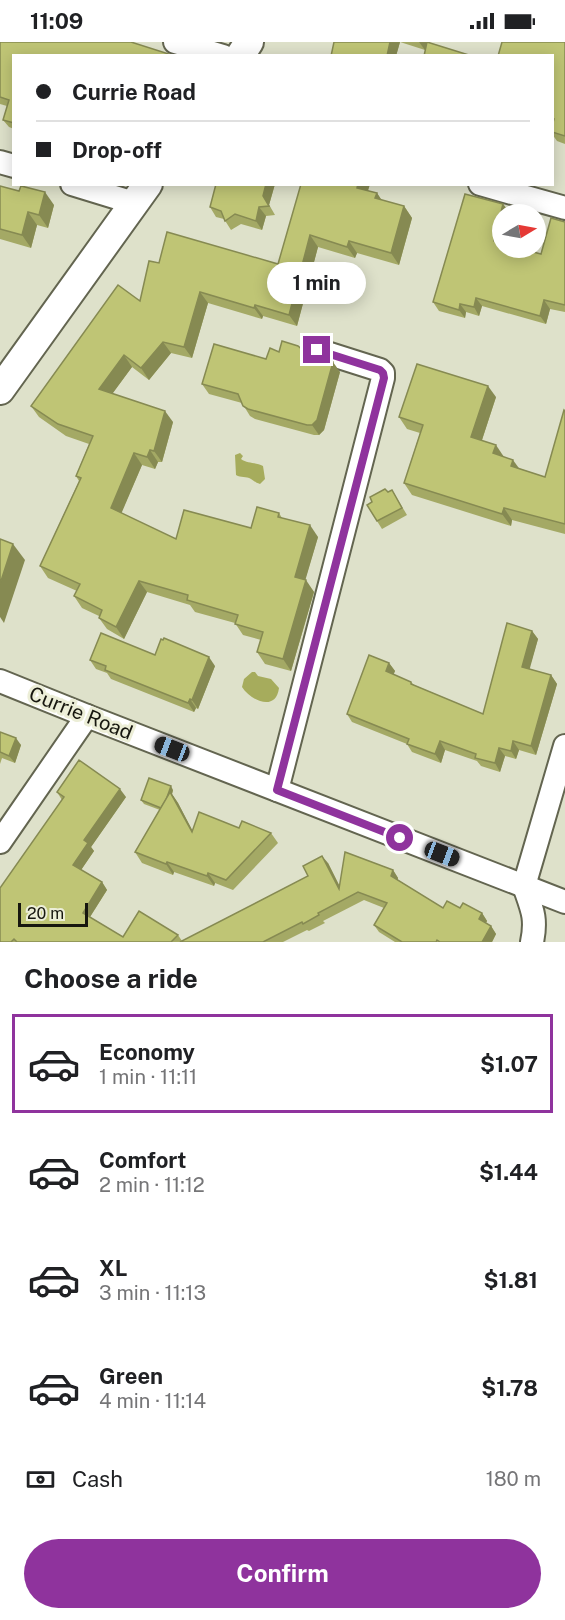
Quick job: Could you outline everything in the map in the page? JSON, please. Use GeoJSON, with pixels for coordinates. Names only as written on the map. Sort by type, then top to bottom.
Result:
{"type":"FeatureCollection","features":[{"type":"Feature","properties":{"kind":"street"},"geometry":{"type":"LineString","coordinates":[[175,42],[216,54]]}},
{"type":"Feature","properties":{"kind":"street"},"geometry":{"type":"LineString","coordinates":[[0,390],[141,194],[86,186]]}},
{"type":"Feature","properties":{"kind":"street"},"geometry":{"type":"LineString","coordinates":[[487,186],[565,208]]}},
{"type":"Feature","properties":{"kind":"street"},"geometry":{"type":"LineString","coordinates":[[277,790],[384,378],[380,370],[317,350]]}},
{"type":"Feature","properties":{"kind":"street","name":"Currie Road"},"geometry":{"type":"LineString","coordinates":[[0,681],[565,902]]}},
{"type":"Feature","properties":{"kind":"street"},"geometry":{"type":"LineString","coordinates":[[0,842],[87,716]]}},
{"type":"Feature","properties":{"kind":"street"},"geometry":{"type":"LineString","coordinates":[[532,942],[535,924],[524,886],[565,746]]}},
{"type":"Feature","properties":{"kind":"shaded area"},"geometry":{"type":"Polygon","coordinates":[[[240,453],[244,461],[263,466],[265,479],[260,484],[236,475],[235,455],[240,453]]]}},
{"type":"Feature","properties":{"kind":"shaded area"},"geometry":{"type":"Polygon","coordinates":[[[252,672],[271,679],[279,688],[273,700],[263,702],[257,700],[242,687],[244,679],[252,672]]]}},
{"type":"Feature","properties":{"kind":"building"},"geometry":{"type":"Polygon","coordinates":[[[0,42],[131,42],[169,54],[12,54],[12,122],[3,120],[9,100],[0,97],[0,42]]]}},
{"type":"Feature","properties":{"kind":"building"},"geometry":{"type":"Polygon","coordinates":[[[334,42],[390,42],[387,54],[331,54],[334,42]]]}},
{"type":"Feature","properties":{"kind":"building"},"geometry":{"type":"Polygon","coordinates":[[[427,42],[466,54],[424,54],[427,42]]]}},
{"type":"Feature","properties":{"kind":"building"},"geometry":{"type":"Polygon","coordinates":[[[502,42],[565,42],[565,136],[554,133],[554,54],[499,54],[502,42]]]}},
{"type":"Feature","properties":{"kind":"building"},"geometry":{"type":"Polygon","coordinates":[[[0,186],[19,191],[21,186],[45,192],[39,215],[28,212],[22,235],[0,229],[0,186]]]}},
{"type":"Feature","properties":{"kind":"building"},"geometry":{"type":"Polygon","coordinates":[[[215,186],[266,186],[263,196],[269,206],[259,207],[256,221],[235,214],[225,221],[221,211],[210,207],[215,186]]]}},
{"type":"Feature","properties":{"kind":"building"},"geometry":{"type":"Polygon","coordinates":[[[300,186],[358,186],[357,188],[377,193],[375,198],[404,206],[391,253],[349,241],[347,247],[310,235],[289,315],[255,305],[254,308],[200,292],[184,347],[163,342],[141,368],[124,355],[99,389],[165,411],[154,451],[150,450],[147,457],[134,453],[111,508],[176,539],[184,510],[251,528],[257,507],[279,513],[278,517],[310,525],[295,577],[306,580],[283,659],[257,652],[263,632],[235,624],[238,615],[187,600],[188,595],[139,581],[116,627],[99,618],[102,610],[74,596],[80,584],[40,566],[81,478],[76,476],[93,436],[58,424],[31,406],[118,285],[140,301],[149,261],[159,263],[167,232],[278,264],[300,186]]]}},
{"type":"Feature","properties":{"kind":"building"},"geometry":{"type":"Polygon","coordinates":[[[465,194],[503,204],[492,204],[492,258],[546,258],[546,236],[551,218],[565,222],[565,305],[544,300],[540,316],[476,298],[474,307],[460,304],[459,310],[433,302],[465,194]]]}},
{"type":"Feature","properties":{"kind":"building"},"geometry":{"type":"Polygon","coordinates":[[[282,341],[298,346],[306,353],[333,362],[317,420],[312,425],[248,409],[243,406],[238,394],[202,384],[214,344],[266,359],[270,348],[279,352],[282,341]]]}},
{"type":"Feature","properties":{"kind":"building"},"geometry":{"type":"Polygon","coordinates":[[[417,364],[488,386],[471,437],[496,445],[493,453],[513,460],[511,466],[545,477],[565,411],[565,524],[504,508],[502,514],[404,483],[423,425],[399,417],[417,364]]]}},
{"type":"Feature","properties":{"kind":"building"},"geometry":{"type":"Polygon","coordinates":[[[385,489],[388,492],[392,490],[402,508],[377,521],[367,505],[372,502],[370,497],[385,489]]]}},
{"type":"Feature","properties":{"kind":"building"},"geometry":{"type":"Polygon","coordinates":[[[0,539],[13,544],[0,584],[0,539]]]}},
{"type":"Feature","properties":{"kind":"building"},"geometry":{"type":"Polygon","coordinates":[[[507,623],[532,631],[522,667],[551,675],[531,746],[513,741],[511,751],[499,748],[495,763],[475,758],[476,754],[440,741],[435,754],[407,744],[409,739],[347,714],[369,655],[389,663],[386,671],[411,684],[483,714],[507,623]]]}},
{"type":"Feature","properties":{"kind":"building"},"geometry":{"type":"Polygon","coordinates":[[[101,633],[155,655],[161,639],[164,638],[209,657],[192,700],[190,699],[188,703],[105,670],[106,666],[90,660],[101,633]]]}},
{"type":"Feature","properties":{"kind":"building"},"geometry":{"type":"Polygon","coordinates":[[[0,732],[16,738],[9,756],[0,752],[0,732]]]}},
{"type":"Feature","properties":{"kind":"building"},"geometry":{"type":"Polygon","coordinates":[[[79,760],[120,789],[84,840],[88,843],[73,865],[102,882],[83,913],[123,937],[139,911],[178,935],[171,942],[17,942],[14,939],[11,942],[0,942],[0,888],[64,797],[57,792],[79,760]]]}},
{"type":"Feature","properties":{"kind":"building"},"geometry":{"type":"Polygon","coordinates":[[[149,778],[171,786],[161,808],[141,800],[149,778]]]}},
{"type":"Feature","properties":{"kind":"building"},"geometry":{"type":"Polygon","coordinates":[[[170,792],[192,832],[199,812],[239,828],[242,821],[271,833],[226,880],[167,862],[166,864],[135,852],[170,792]]]}},
{"type":"Feature","properties":{"kind":"building"},"geometry":{"type":"Polygon","coordinates":[[[345,852],[393,870],[391,876],[443,908],[447,901],[460,908],[463,903],[482,913],[479,919],[491,926],[482,942],[440,942],[437,940],[436,942],[402,942],[374,925],[387,903],[358,892],[318,913],[319,915],[303,924],[302,922],[263,942],[180,942],[308,876],[303,866],[322,856],[339,889],[345,852]]]}},
{"type":"Feature","properties":{"kind":"route"},"geometry":{"type":"LineString","coordinates":[[317,350],[380,370],[384,378],[277,790],[400,838]]}}]}
